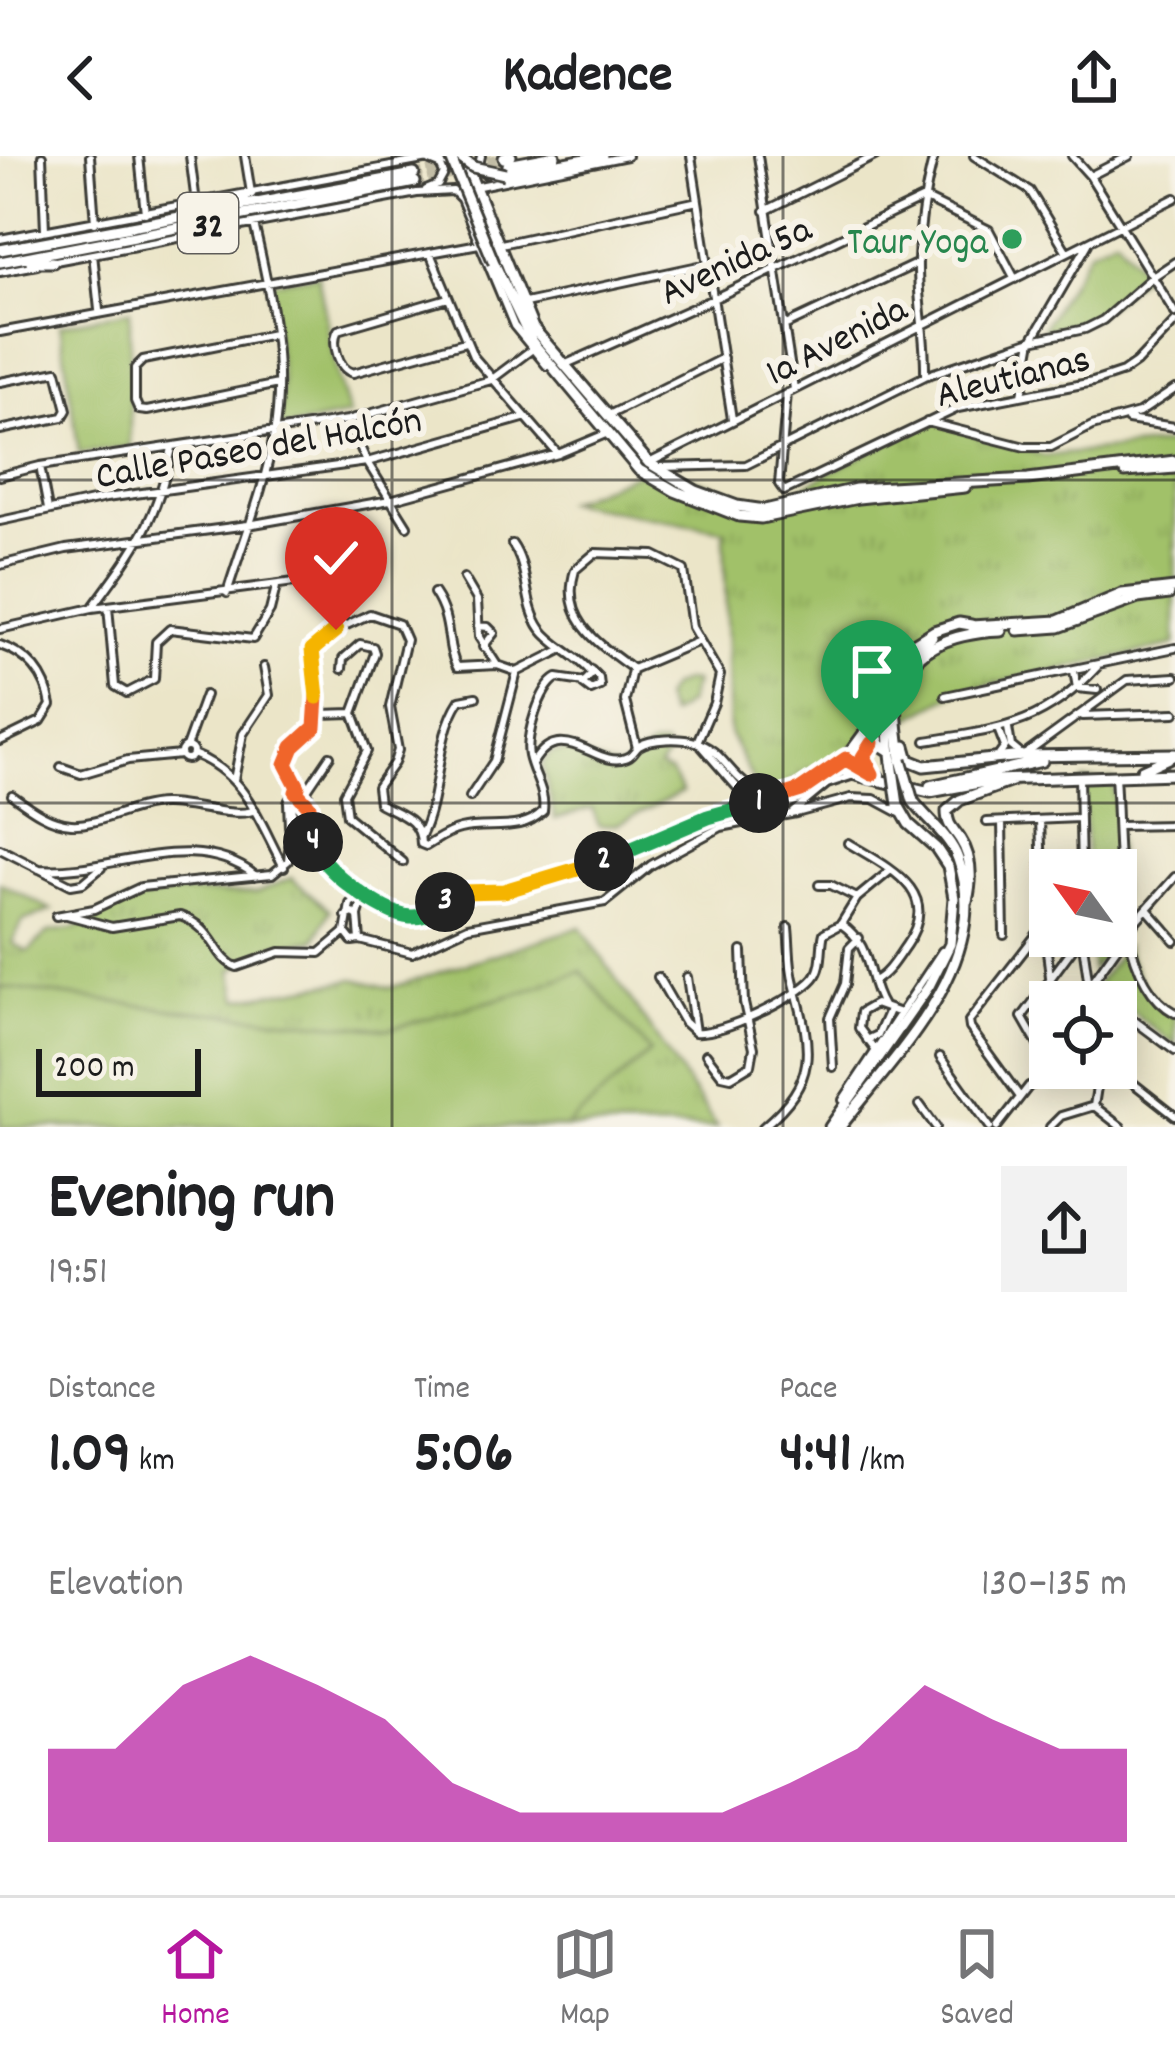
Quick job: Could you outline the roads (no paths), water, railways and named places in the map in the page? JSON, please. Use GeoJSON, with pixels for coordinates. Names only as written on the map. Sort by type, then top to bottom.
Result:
{"type":"FeatureCollection","features":[{"type":"Feature","properties":{"kind":"main road"},"geometry":{"type":"LineString","coordinates":[[457,156],[473,167],[602,156]]}},
{"type":"Feature","properties":{"kind":"main road"},"geometry":{"type":"LineString","coordinates":[[457,156],[486,220],[489,245],[508,273],[533,328],[608,434],[639,470],[739,516],[761,518],[858,498],[1029,485],[1175,465]]}},
{"type":"Feature","properties":{"kind":"main road"},"geometry":{"type":"LineString","coordinates":[[457,156],[494,263],[523,328],[676,487]]}},
{"type":"Feature","properties":{"kind":"main road"},"geometry":{"type":"LineString","coordinates":[[508,167],[555,156]]}},
{"type":"Feature","properties":{"kind":"main road"},"geometry":{"type":"LineString","coordinates":[[433,158],[460,170],[473,185]]}},
{"type":"Feature","properties":{"kind":"main road","name":"32"},"geometry":{"type":"LineString","coordinates":[[0,250],[222,209],[415,183]]}},
{"type":"Feature","properties":{"kind":"main road","name":"32"},"geometry":{"type":"LineString","coordinates":[[4,262],[415,183]]}},
{"type":"Feature","properties":{"kind":"main road"},"geometry":{"type":"LineString","coordinates":[[222,209],[251,193]]}},
{"type":"Feature","properties":{"kind":"main road"},"geometry":{"type":"LineString","coordinates":[[472,228],[484,230],[486,220]]}},
{"type":"Feature","properties":{"kind":"main road"},"geometry":{"type":"LineString","coordinates":[[95,223],[111,228]]}},
{"type":"Feature","properties":{"kind":"main road"},"geometry":{"type":"LineString","coordinates":[[4,262],[53,262]]}},
{"type":"Feature","properties":{"kind":"main road"},"geometry":{"type":"LineString","coordinates":[[828,1127],[941,967],[952,932],[954,898],[948,866],[900,810],[890,698],[898,672],[928,639],[971,626],[1058,621],[1122,595],[1175,591]]}},
{"type":"Feature","properties":{"kind":"main road"},"geometry":{"type":"LineString","coordinates":[[894,758],[897,702],[912,665],[932,646],[952,636],[1059,628],[1138,598],[1175,591]]}},
{"type":"Feature","properties":{"kind":"main road"},"geometry":{"type":"LineString","coordinates":[[843,762],[871,724],[887,676],[907,648],[934,631],[959,623],[971,626]]}},
{"type":"Feature","properties":{"kind":"main road"},"geometry":{"type":"LineString","coordinates":[[897,702],[907,755],[924,766],[1023,757],[1175,754]]}},
{"type":"Feature","properties":{"kind":"main road"},"geometry":{"type":"LineString","coordinates":[[872,774],[863,757],[868,744],[880,744],[894,758],[913,801],[956,853],[964,912]]}},
{"type":"Feature","properties":{"kind":"main road"},"geometry":{"type":"LineString","coordinates":[[1114,773],[1144,770],[1175,754]]}},
{"type":"Feature","properties":{"kind":"main road"},"geometry":{"type":"LineString","coordinates":[[843,762],[872,774],[930,786],[1045,757]]}},
{"type":"Feature","properties":{"kind":"main road"},"geometry":{"type":"LineString","coordinates":[[1078,757],[1108,763],[1114,773]]}},
{"type":"Feature","properties":{"kind":"main road"},"geometry":{"type":"LineString","coordinates":[[843,762],[850,776],[930,792],[995,780],[1078,777],[1085,771],[1171,774]]}},
{"type":"Feature","properties":{"kind":"main road"},"geometry":{"type":"LineString","coordinates":[[1162,762],[1171,774]]}},
{"type":"Feature","properties":{"kind":"main road"},"geometry":{"type":"LineString","coordinates":[[840,1127],[946,985],[961,949],[971,875],[968,855],[948,825],[947,811],[960,800],[1015,780]]}},
{"type":"Feature","properties":{"kind":"street"},"geometry":{"type":"LineString","coordinates":[[42,156],[45,232]]}},
{"type":"Feature","properties":{"kind":"street"},"geometry":{"type":"LineString","coordinates":[[90,156],[95,223]]}},
{"type":"Feature","properties":{"kind":"street"},"geometry":{"type":"LineString","coordinates":[[140,156],[145,213]]}},
{"type":"Feature","properties":{"kind":"street"},"geometry":{"type":"LineString","coordinates":[[190,156],[196,203]]}},
{"type":"Feature","properties":{"kind":"street"},"geometry":{"type":"LineString","coordinates":[[245,156],[251,193]]}},
{"type":"Feature","properties":{"kind":"street"},"geometry":{"type":"LineString","coordinates":[[481,156],[478,165],[483,173],[627,156]]}},
{"type":"Feature","properties":{"kind":"street"},"geometry":{"type":"LineString","coordinates":[[691,156],[732,419]]}},
{"type":"Feature","properties":{"kind":"street"},"geometry":{"type":"LineString","coordinates":[[758,156],[790,391],[782,448]]}},
{"type":"Feature","properties":{"kind":"street"},"geometry":{"type":"LineString","coordinates":[[765,211],[875,156]]}},
{"type":"Feature","properties":{"kind":"street"},"geometry":{"type":"LineString","coordinates":[[926,376],[918,263],[924,198],[934,156]]}},
{"type":"Feature","properties":{"kind":"street"},"geometry":{"type":"LineString","coordinates":[[974,156],[1030,191],[1067,252]]}},
{"type":"Feature","properties":{"kind":"street"},"geometry":{"type":"LineString","coordinates":[[1072,156],[1090,176],[1175,318]]}},
{"type":"Feature","properties":{"kind":"street"},"geometry":{"type":"LineString","coordinates":[[1090,176],[1129,156]]}},
{"type":"Feature","properties":{"kind":"street"},"geometry":{"type":"LineString","coordinates":[[0,239],[433,158],[444,175],[438,185],[415,183],[254,224],[0,272]]}},
{"type":"Feature","properties":{"kind":"street"},"geometry":{"type":"LineString","coordinates":[[473,185],[508,167]]}},
{"type":"Feature","properties":{"kind":"street"},"geometry":{"type":"LineString","coordinates":[[415,183],[459,196],[472,228],[489,245],[514,326],[531,350],[562,370]]}},
{"type":"Feature","properties":{"kind":"street"},"geometry":{"type":"LineString","coordinates":[[924,198],[989,230],[1015,279]]}},
{"type":"Feature","properties":{"kind":"street","name":"Avenida 5a"},"geometry":{"type":"LineString","coordinates":[[562,370],[924,198]]}},
{"type":"Feature","properties":{"kind":"street","name":"1a Avenida"},"geometry":{"type":"LineString","coordinates":[[652,465],[732,419],[1175,198]]}},
{"type":"Feature","properties":{"kind":"street"},"geometry":{"type":"LineString","coordinates":[[0,332],[267,280],[489,245],[698,202]]}},
{"type":"Feature","properties":{"kind":"street"},"geometry":{"type":"LineString","coordinates":[[227,593],[263,479],[274,433],[278,384],[267,280],[254,224]]}},
{"type":"Feature","properties":{"kind":"street"},"geometry":{"type":"LineString","coordinates":[[1022,395],[1032,340],[1090,241]]}},
{"type":"Feature","properties":{"kind":"street"},"geometry":{"type":"LineString","coordinates":[[430,253],[465,342],[491,380],[558,454]]}},
{"type":"Feature","properties":{"kind":"street"},"geometry":{"type":"LineString","coordinates":[[93,254],[99,311]]}},
{"type":"Feature","properties":{"kind":"street"},"geometry":{"type":"LineString","coordinates":[[652,465],[746,465],[926,376],[1032,340],[1085,329],[1175,262]]}},
{"type":"Feature","properties":{"kind":"street"},"geometry":{"type":"LineString","coordinates":[[784,326],[918,263]]}},
{"type":"Feature","properties":{"kind":"street"},"geometry":{"type":"LineString","coordinates":[[521,304],[708,264]]}},
{"type":"Feature","properties":{"kind":"street"},"geometry":{"type":"LineString","coordinates":[[448,298],[343,328],[334,339],[343,369],[353,374],[465,342]]}},
{"type":"Feature","properties":{"kind":"street","name":"Aleutianas"},"geometry":{"type":"LineString","coordinates":[[782,448],[779,484],[784,491],[970,405],[1123,372],[1175,318]]}},
{"type":"Feature","properties":{"kind":"street"},"geometry":{"type":"LineString","coordinates":[[274,334],[143,359],[135,368],[135,401],[139,410],[147,411],[278,384]]}},
{"type":"Feature","properties":{"kind":"street"},"geometry":{"type":"LineString","coordinates":[[0,476],[348,420],[491,380],[531,350]]}},
{"type":"Feature","properties":{"kind":"street"},"geometry":{"type":"LineString","coordinates":[[609,415],[722,358]]}},
{"type":"Feature","properties":{"kind":"street"},"geometry":{"type":"LineString","coordinates":[[0,382],[57,371],[67,410],[63,417],[0,430]]}},
{"type":"Feature","properties":{"kind":"street"},"geometry":{"type":"LineString","coordinates":[[927,422],[1039,449],[1062,443],[1092,426],[1124,419],[1175,389]]}},
{"type":"Feature","properties":{"kind":"street","name":"Calle Paseo del Halcón"},"geometry":{"type":"LineString","coordinates":[[0,521],[106,498],[367,462],[523,418]]}},
{"type":"Feature","properties":{"kind":"street"},"geometry":{"type":"LineString","coordinates":[[1124,419],[1175,427]]}},
{"type":"Feature","properties":{"kind":"street"},"geometry":{"type":"LineString","coordinates":[[348,420],[367,462],[407,526]]}},
{"type":"Feature","properties":{"kind":"street"},"geometry":{"type":"LineString","coordinates":[[0,565],[66,549],[390,500],[558,454],[608,434]]}},
{"type":"Feature","properties":{"kind":"street"},"geometry":{"type":"LineString","coordinates":[[92,608],[144,538],[162,493],[172,447]]}},
{"type":"Feature","properties":{"kind":"street"},"geometry":{"type":"LineString","coordinates":[[40,466],[48,509]]}},
{"type":"Feature","properties":{"kind":"street"},"geometry":{"type":"LineString","coordinates":[[476,697],[460,700],[454,708],[434,804],[421,836],[426,846],[462,829],[500,828],[538,818],[545,805],[528,752],[538,702],[547,683],[557,678],[580,682],[590,678],[591,670],[561,650],[536,619],[524,566],[512,544]]}},
{"type":"Feature","properties":{"kind":"street"},"geometry":{"type":"LineString","coordinates":[[633,669],[576,620],[572,580],[581,561],[595,553],[654,555],[684,570],[692,627],[720,675],[699,744]]}},
{"type":"Feature","properties":{"kind":"street"},"geometry":{"type":"LineString","coordinates":[[464,578],[477,600],[483,647],[496,665]]}},
{"type":"Feature","properties":{"kind":"street"},"geometry":{"type":"LineString","coordinates":[[0,629],[92,608],[318,579]]}},
{"type":"Feature","properties":{"kind":"street"},"geometry":{"type":"LineString","coordinates":[[107,606],[115,686],[127,693],[152,683],[155,642],[170,628],[240,640],[258,634],[276,587]]}},
{"type":"Feature","properties":{"kind":"street"},"geometry":{"type":"LineString","coordinates":[[434,593],[451,629],[455,665],[496,665],[518,673]]}},
{"type":"Feature","properties":{"kind":"street"},"geometry":{"type":"LineString","coordinates":[[421,836],[405,814],[379,802],[376,793],[398,750],[390,707],[406,640],[399,624],[370,614],[315,645],[311,658],[319,714],[315,727],[289,753],[286,764],[309,806],[317,856],[347,882],[404,915],[424,915],[461,892],[504,891],[617,857],[737,808],[801,790],[843,762]]}},
{"type":"Feature","properties":{"kind":"street"},"geometry":{"type":"LineString","coordinates":[[478,626],[488,626],[494,633],[483,647]]}},
{"type":"Feature","properties":{"kind":"street"},"geometry":{"type":"LineString","coordinates":[[633,669],[699,641]]}},
{"type":"Feature","properties":{"kind":"street"},"geometry":{"type":"LineString","coordinates":[[342,669],[343,659],[359,644],[373,647],[375,653],[352,713],[368,751],[344,794],[347,816],[403,862]]}},
{"type":"Feature","properties":{"kind":"street"},"geometry":{"type":"LineString","coordinates":[[0,645],[31,663],[51,705],[41,721],[0,741]]}},
{"type":"Feature","properties":{"kind":"street"},"geometry":{"type":"LineString","coordinates":[[944,696],[1175,648]]}},
{"type":"Feature","properties":{"kind":"street"},"geometry":{"type":"LineString","coordinates":[[470,796],[494,761],[518,673],[561,650]]}},
{"type":"Feature","properties":{"kind":"street"},"geometry":{"type":"LineString","coordinates":[[926,741],[1003,729],[1035,716],[1077,688],[1099,665]]}},
{"type":"Feature","properties":{"kind":"street"},"geometry":{"type":"LineString","coordinates":[[233,780],[242,734],[269,695],[264,667]]}},
{"type":"Feature","properties":{"kind":"street"},"geometry":{"type":"LineString","coordinates":[[633,669],[626,713],[637,748]]}},
{"type":"Feature","properties":{"kind":"street"},"geometry":{"type":"LineString","coordinates":[[1074,671],[1077,688]]}},
{"type":"Feature","properties":{"kind":"street"},"geometry":{"type":"LineString","coordinates":[[1003,729],[1008,746],[1023,757],[1127,680],[1175,676]]}},
{"type":"Feature","properties":{"kind":"street"},"geometry":{"type":"LineString","coordinates":[[1077,688],[1096,690]]}},
{"type":"Feature","properties":{"kind":"street"},"geometry":{"type":"LineString","coordinates":[[186,752],[205,695]]}},
{"type":"Feature","properties":{"kind":"street"},"geometry":{"type":"LineString","coordinates":[[319,714],[352,713]]}},
{"type":"Feature","properties":{"kind":"street"},"geometry":{"type":"LineString","coordinates":[[1080,716],[1175,713]]}},
{"type":"Feature","properties":{"kind":"street"},"geometry":{"type":"LineString","coordinates":[[531,740],[541,750]]}},
{"type":"Feature","properties":{"kind":"street"},"geometry":{"type":"LineString","coordinates":[[532,764],[541,750],[559,744],[617,760],[658,741],[699,744],[749,790],[782,797]]}},
{"type":"Feature","properties":{"kind":"street"},"geometry":{"type":"LineString","coordinates":[[699,744],[764,818]]}},
{"type":"Feature","properties":{"kind":"street"},"geometry":{"type":"LineString","coordinates":[[994,760],[1008,746]]}},
{"type":"Feature","properties":{"kind":"street"},"geometry":{"type":"LineString","coordinates":[[61,766],[81,774],[128,760],[186,752],[233,780],[255,810],[284,867]]}},
{"type":"Feature","properties":{"kind":"street"},"geometry":{"type":"LineString","coordinates":[[56,916],[94,909],[140,887],[258,878],[284,867],[290,854],[292,806],[329,756]]}},
{"type":"Feature","properties":{"kind":"street"},"geometry":{"type":"LineString","coordinates":[[221,770],[238,763]]}},
{"type":"Feature","properties":{"kind":"street"},"geometry":{"type":"LineString","coordinates":[[1114,773],[1121,849]]}},
{"type":"Feature","properties":{"kind":"street"},"geometry":{"type":"LineString","coordinates":[[790,814],[827,784],[850,776]]}},
{"type":"Feature","properties":{"kind":"street"},"geometry":{"type":"LineString","coordinates":[[1078,777],[1080,849]]}},
{"type":"Feature","properties":{"kind":"street"},"geometry":{"type":"LineString","coordinates":[[801,790],[802,805]]}},
{"type":"Feature","properties":{"kind":"street"},"geometry":{"type":"LineString","coordinates":[[737,808],[741,792]]}},
{"type":"Feature","properties":{"kind":"street"},"geometry":{"type":"LineString","coordinates":[[12,796],[40,815],[75,824],[127,808],[161,804],[192,804],[243,815],[255,810]]}},
{"type":"Feature","properties":{"kind":"street"},"geometry":{"type":"LineString","coordinates":[[347,882],[350,904],[345,932],[352,941],[412,953],[468,927],[605,902],[651,865],[721,827],[863,797],[900,810]]}},
{"type":"Feature","properties":{"kind":"street"},"geometry":{"type":"LineString","coordinates":[[233,813],[249,801]]}},
{"type":"Feature","properties":{"kind":"street"},"geometry":{"type":"LineString","coordinates":[[987,822],[1079,818]]}},
{"type":"Feature","properties":{"kind":"street"},"geometry":{"type":"LineString","coordinates":[[1040,820],[1041,849]]}},
{"type":"Feature","properties":{"kind":"street"},"geometry":{"type":"LineString","coordinates":[[1001,822],[1004,935]]}},
{"type":"Feature","properties":{"kind":"street"},"geometry":{"type":"LineString","coordinates":[[691,825],[696,837]]}},
{"type":"Feature","properties":{"kind":"street"},"geometry":{"type":"LineString","coordinates":[[1119,826],[1175,825]]}},
{"type":"Feature","properties":{"kind":"street"},"geometry":{"type":"LineString","coordinates":[[848,844],[891,869],[914,893],[918,916],[913,935],[883,976],[874,981],[858,1021],[876,1052]]}},
{"type":"Feature","properties":{"kind":"street"},"geometry":{"type":"LineString","coordinates":[[276,846],[290,854]]}},
{"type":"Feature","properties":{"kind":"street"},"geometry":{"type":"LineString","coordinates":[[0,849],[75,885],[101,868]]}},
{"type":"Feature","properties":{"kind":"street"},"geometry":{"type":"LineString","coordinates":[[39,869],[101,868],[136,856],[173,852],[239,866],[258,878]]}},
{"type":"Feature","properties":{"kind":"street"},"geometry":{"type":"LineString","coordinates":[[239,866],[245,879]]}},
{"type":"Feature","properties":{"kind":"street"},"geometry":{"type":"LineString","coordinates":[[658,977],[695,1033],[705,1034],[748,1018],[817,974],[824,933],[842,924],[857,898],[891,869]]}},
{"type":"Feature","properties":{"kind":"street"},"geometry":{"type":"LineString","coordinates":[[1137,921],[1175,877]]}},
{"type":"Feature","properties":{"kind":"street"},"geometry":{"type":"LineString","coordinates":[[820,885],[831,885],[857,898]]}},
{"type":"Feature","properties":{"kind":"street"},"geometry":{"type":"LineString","coordinates":[[350,904],[366,894]]}},
{"type":"Feature","properties":{"kind":"street"},"geometry":{"type":"LineString","coordinates":[[360,940],[358,916],[366,894]]}},
{"type":"Feature","properties":{"kind":"street"},"geometry":{"type":"LineString","coordinates":[[1147,909],[1175,941]]}},
{"type":"Feature","properties":{"kind":"street"},"geometry":{"type":"LineString","coordinates":[[67,915],[119,927],[180,916],[209,934],[228,965],[242,966],[280,952],[320,953],[345,932]]}},
{"type":"Feature","properties":{"kind":"street"},"geometry":{"type":"LineString","coordinates":[[346,916],[358,916]]}},
{"type":"Feature","properties":{"kind":"street"},"geometry":{"type":"LineString","coordinates":[[842,924],[859,938],[870,959],[889,1018],[878,1035],[867,1040]]}},
{"type":"Feature","properties":{"kind":"street"},"geometry":{"type":"LineString","coordinates":[[763,1127],[781,1111],[807,1071],[788,927]]}},
{"type":"Feature","properties":{"kind":"street"},"geometry":{"type":"LineString","coordinates":[[828,1127],[952,932]]}},
{"type":"Feature","properties":{"kind":"street"},"geometry":{"type":"LineString","coordinates":[[832,1067],[830,1018],[845,984],[850,949],[859,938]]}},
{"type":"Feature","properties":{"kind":"street"},"geometry":{"type":"LineString","coordinates":[[1020,1097],[969,1021],[1029,944]]}},
{"type":"Feature","properties":{"kind":"street"},"geometry":{"type":"LineString","coordinates":[[706,1054],[722,1075],[742,1074],[753,1058],[742,951]]}},
{"type":"Feature","properties":{"kind":"street"},"geometry":{"type":"LineString","coordinates":[[1048,957],[1050,977]]}},
{"type":"Feature","properties":{"kind":"street"},"geometry":{"type":"LineString","coordinates":[[1047,981],[1066,957]]}},
{"type":"Feature","properties":{"kind":"street"},"geometry":{"type":"LineString","coordinates":[[1135,957],[1141,979],[1175,1012]]}},
{"type":"Feature","properties":{"kind":"street"},"geometry":{"type":"LineString","coordinates":[[687,977],[695,1033]]}},
{"type":"Feature","properties":{"kind":"street"},"geometry":{"type":"LineString","coordinates":[[867,1006],[900,1013]]}},
{"type":"Feature","properties":{"kind":"street"},"geometry":{"type":"LineString","coordinates":[[1137,1023],[1175,1051]]}},
{"type":"Feature","properties":{"kind":"street"},"geometry":{"type":"LineString","coordinates":[[940,1057],[994,1127],[1029,1089]]}},
{"type":"Feature","properties":{"kind":"street"},"geometry":{"type":"LineString","coordinates":[[1137,1086],[1175,1116]]}},
{"type":"Feature","properties":{"kind":"street"},"geometry":{"type":"LineString","coordinates":[[1094,1106],[1097,1089]]}},
{"type":"Feature","properties":{"kind":"street"},"geometry":{"type":"LineString","coordinates":[[920,1105],[936,1127]]}},
{"type":"Feature","properties":{"kind":"street"},"geometry":{"type":"LineString","coordinates":[[1052,1124],[1094,1106]]}},
{"type":"Feature","properties":{"kind":"street"},"geometry":{"type":"LineString","coordinates":[[1094,1106],[1121,1127]]}},
{"type":"Feature","properties":{"kind":"street"},"geometry":{"type":"LineString","coordinates":[[1052,1124],[1063,1127]]}},
{"type":"Feature","properties":{"kind":"tunnel"},"geometry":{"type":"LineString","coordinates":[[474,163],[504,158]]}},
{"type":"Feature","properties":{"kind":"tunnel"},"geometry":{"type":"LineString","coordinates":[[415,182],[508,165]]}},
{"type":"Feature","properties":{"kind":"tunnel"},"geometry":{"type":"LineString","coordinates":[[414,174],[457,166]]}},
{"type":"Feature","properties":{"kind":"place","name":"Taur Yoga"},"geometry":{"type":"Point","coordinates":[1012,239]}}]}
